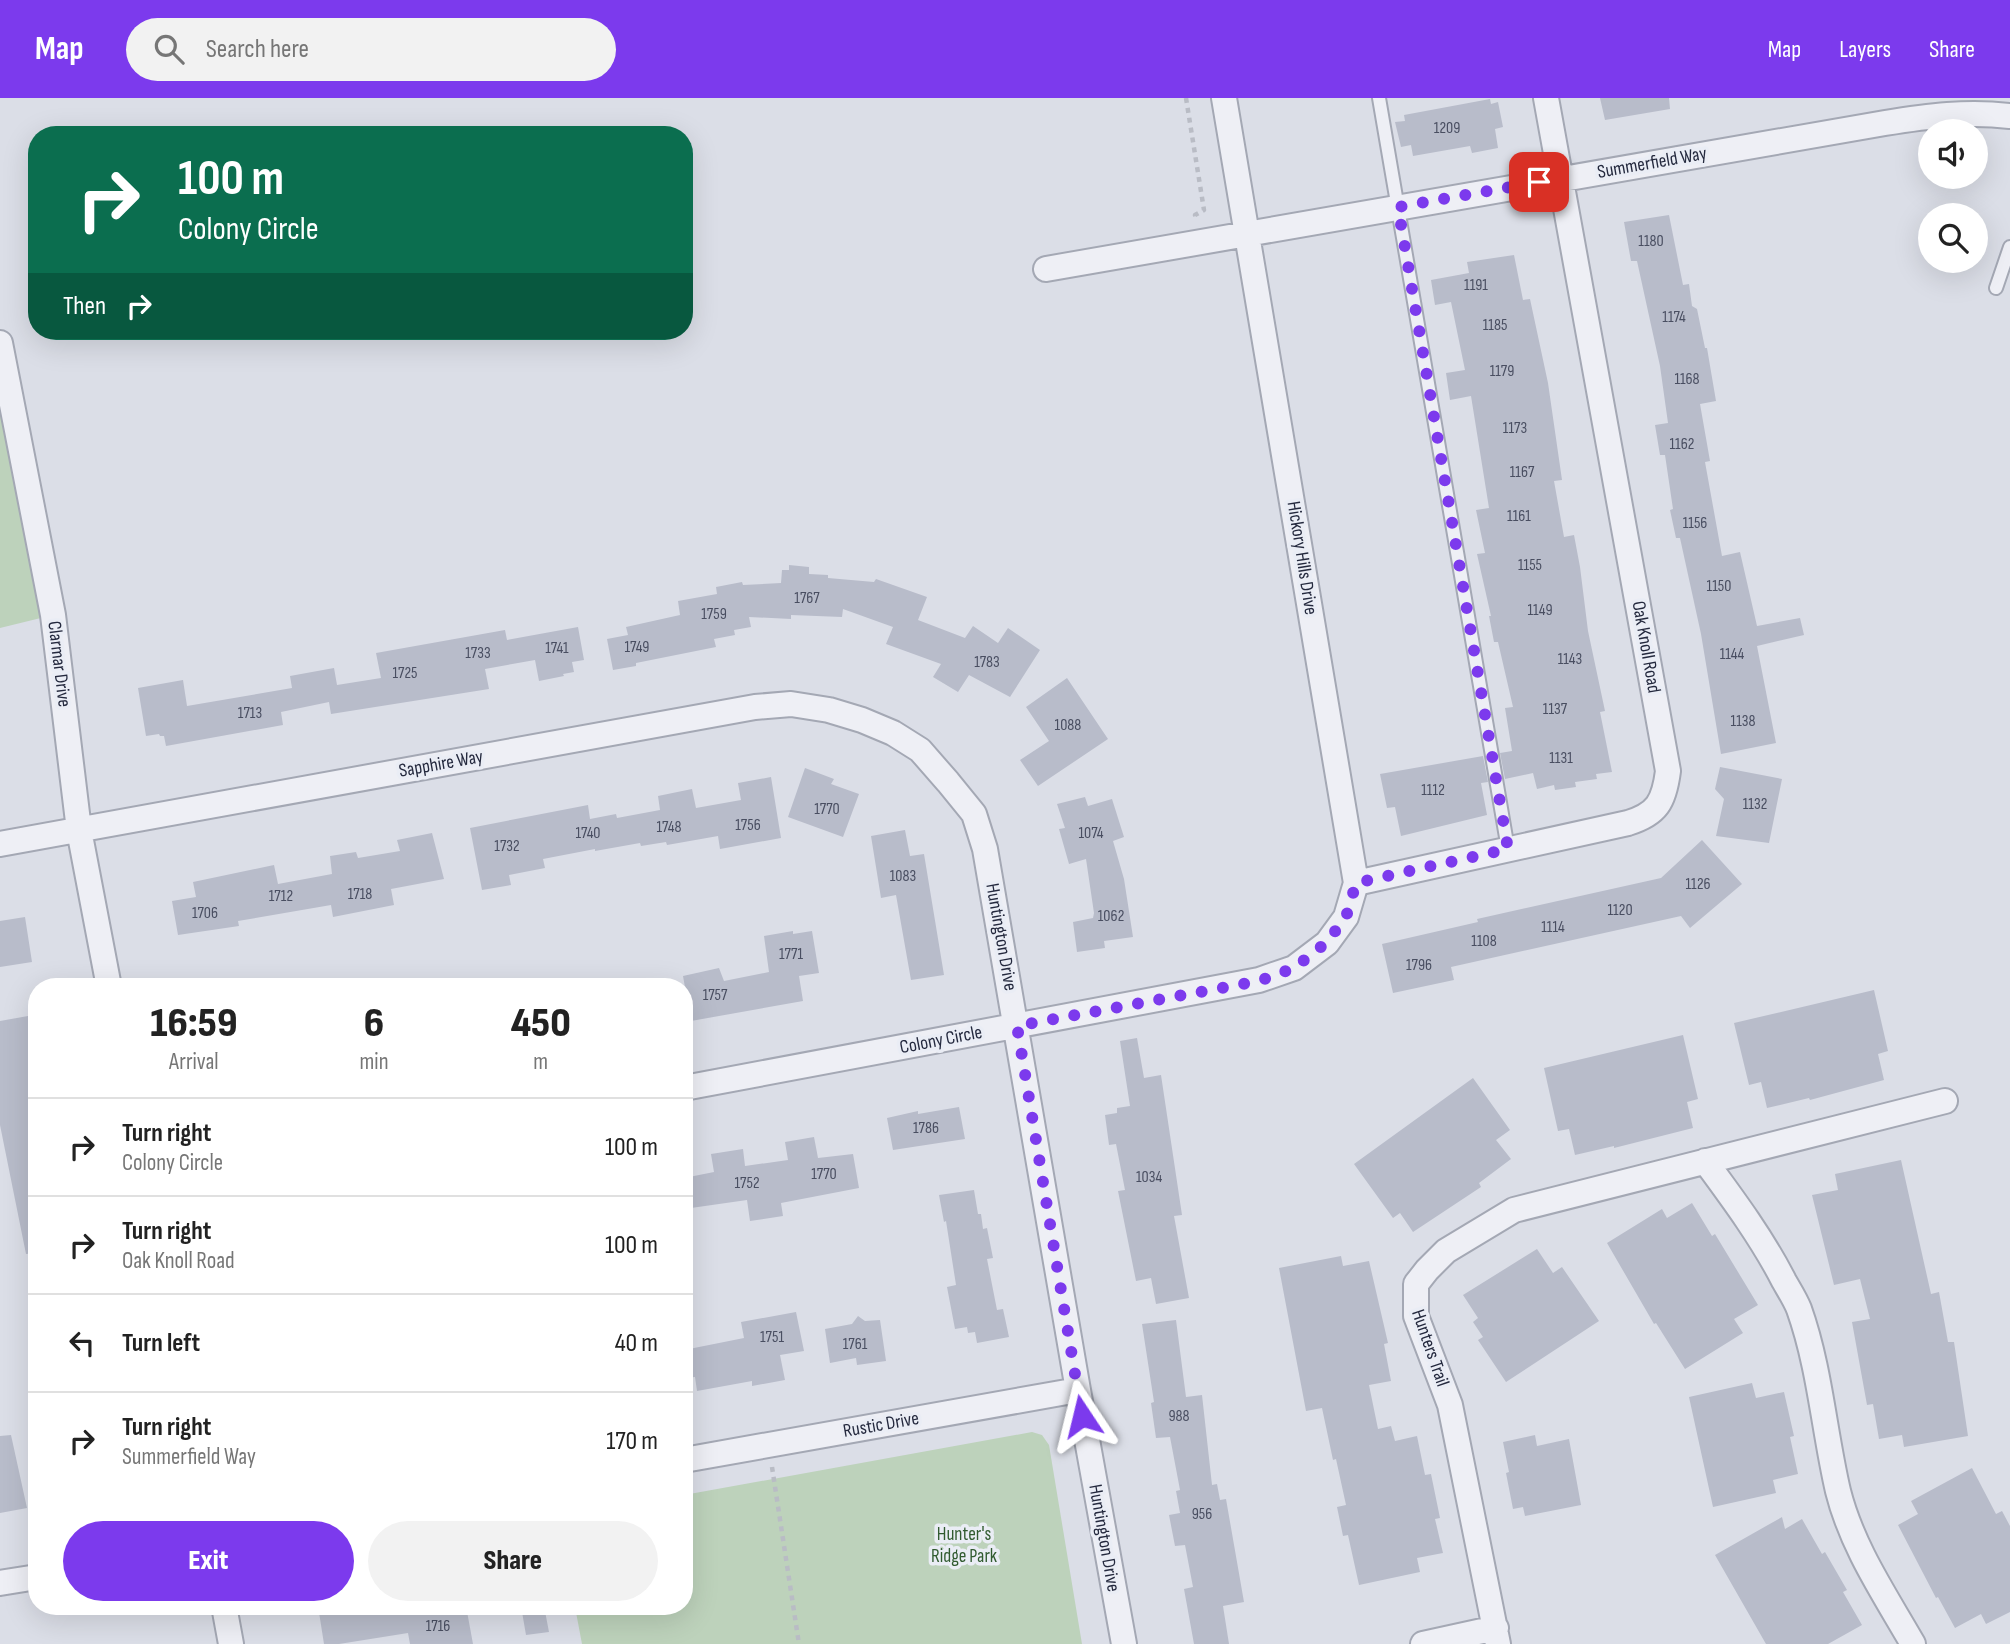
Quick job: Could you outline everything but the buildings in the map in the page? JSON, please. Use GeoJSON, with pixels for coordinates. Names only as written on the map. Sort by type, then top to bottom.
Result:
{"type":"FeatureCollection","features":[{"type":"Feature","properties":{"kind":"street","name":"Hickory Hills Drive"},"geometry":{"type":"LineString","coordinates":[[1224,98],[1356,883]]}},
{"type":"Feature","properties":{"kind":"street"},"geometry":{"type":"LineString","coordinates":[[1546,98],[1560,179]]}},
{"type":"Feature","properties":{"kind":"street","name":"Summerfield Way"},"geometry":{"type":"LineString","coordinates":[[1046,269],[1940,114],[1978,113],[2010,117]]}},
{"type":"Feature","properties":{"kind":"street","name":"Oak Knoll Road"},"geometry":{"type":"LineString","coordinates":[[1356,883],[1628,823],[1648,816],[1666,787],[1668,771],[1560,179]]}},
{"type":"Feature","properties":{"kind":"street","name":"Clarmar Drive"},"geometry":{"type":"LineString","coordinates":[[0,343],[53,615],[79,830],[107,978]]}},
{"type":"Feature","properties":{"kind":"street","name":"Sapphire Way"},"geometry":{"type":"LineString","coordinates":[[0,844],[754,707],[791,704],[817,708],[881,728]]}},
{"type":"Feature","properties":{"kind":"street","name":"Huntington Drive"},"geometry":{"type":"LineString","coordinates":[[881,728],[920,750],[974,814],[985,849],[1077,1390],[1124,1644]]}},
{"type":"Feature","properties":{"kind":"street","name":"Colony Circle"},"geometry":{"type":"LineString","coordinates":[[693,1086],[1259,981],[1294,968],[1326,943],[1346,917],[1356,883]]}},
{"type":"Feature","properties":{"kind":"street","name":"Hunters Trail"},"geometry":{"type":"LineString","coordinates":[[1497,1636],[1450,1405],[1416,1316],[1416,1284],[1446,1251],[1514,1210],[1945,1101]]}},
{"type":"Feature","properties":{"kind":"street"},"geometry":{"type":"LineString","coordinates":[[1705,1161],[1741,1210],[1799,1308],[1828,1431],[1838,1490],[1847,1520],[1862,1555],[1913,1644]]}},
{"type":"Feature","properties":{"kind":"street","name":"Rustic Drive"},"geometry":{"type":"LineString","coordinates":[[693,1458],[1077,1390]]}},
{"type":"Feature","properties":{"kind":"street"},"geometry":{"type":"LineString","coordinates":[[0,1583],[28,1578]]}},
{"type":"Feature","properties":{"kind":"street"},"geometry":{"type":"LineString","coordinates":[[226,1615],[231,1644]]}},
{"type":"Feature","properties":{"kind":"street"},"geometry":{"type":"LineString","coordinates":[[1423,1644],[1497,1636]]}},
{"type":"Feature","properties":{"kind":"lane"},"geometry":{"type":"LineString","coordinates":[[1380,98],[1508,849]]}},
{"type":"Feature","properties":{"kind":"lane"},"geometry":{"type":"LineString","coordinates":[[1996,288],[2010,247]]}},
{"type":"Feature","properties":{"kind":"path"},"geometry":{"type":"LineString","coordinates":[[1186,98],[1205,210],[1195,215],[1199,242]]}},
{"type":"Feature","properties":{"kind":"path"},"geometry":{"type":"LineString","coordinates":[[769,1445],[799,1644]]}},
{"type":"Feature","properties":{"kind":"green space"},"geometry":{"type":"Polygon","coordinates":[[[0,343],[53,615],[0,628],[0,343]]]}},
{"type":"Feature","properties":{"kind":"green space","name":"Hunter's Ridge Park"},"geometry":{"type":"Polygon","coordinates":[[[1032,1432],[1042,1435],[1049,1445],[1082,1644],[582,1644],[577,1615],[693,1615],[693,1493],[1032,1432]]]}},
{"type":"Feature","properties":{"kind":"route"},"geometry":{"type":"LineString","coordinates":[[1082,1416],[1017,1026],[1259,981],[1294,968],[1326,943],[1346,917],[1356,883],[1508,849],[1398,207],[1539,182]]}}]}
